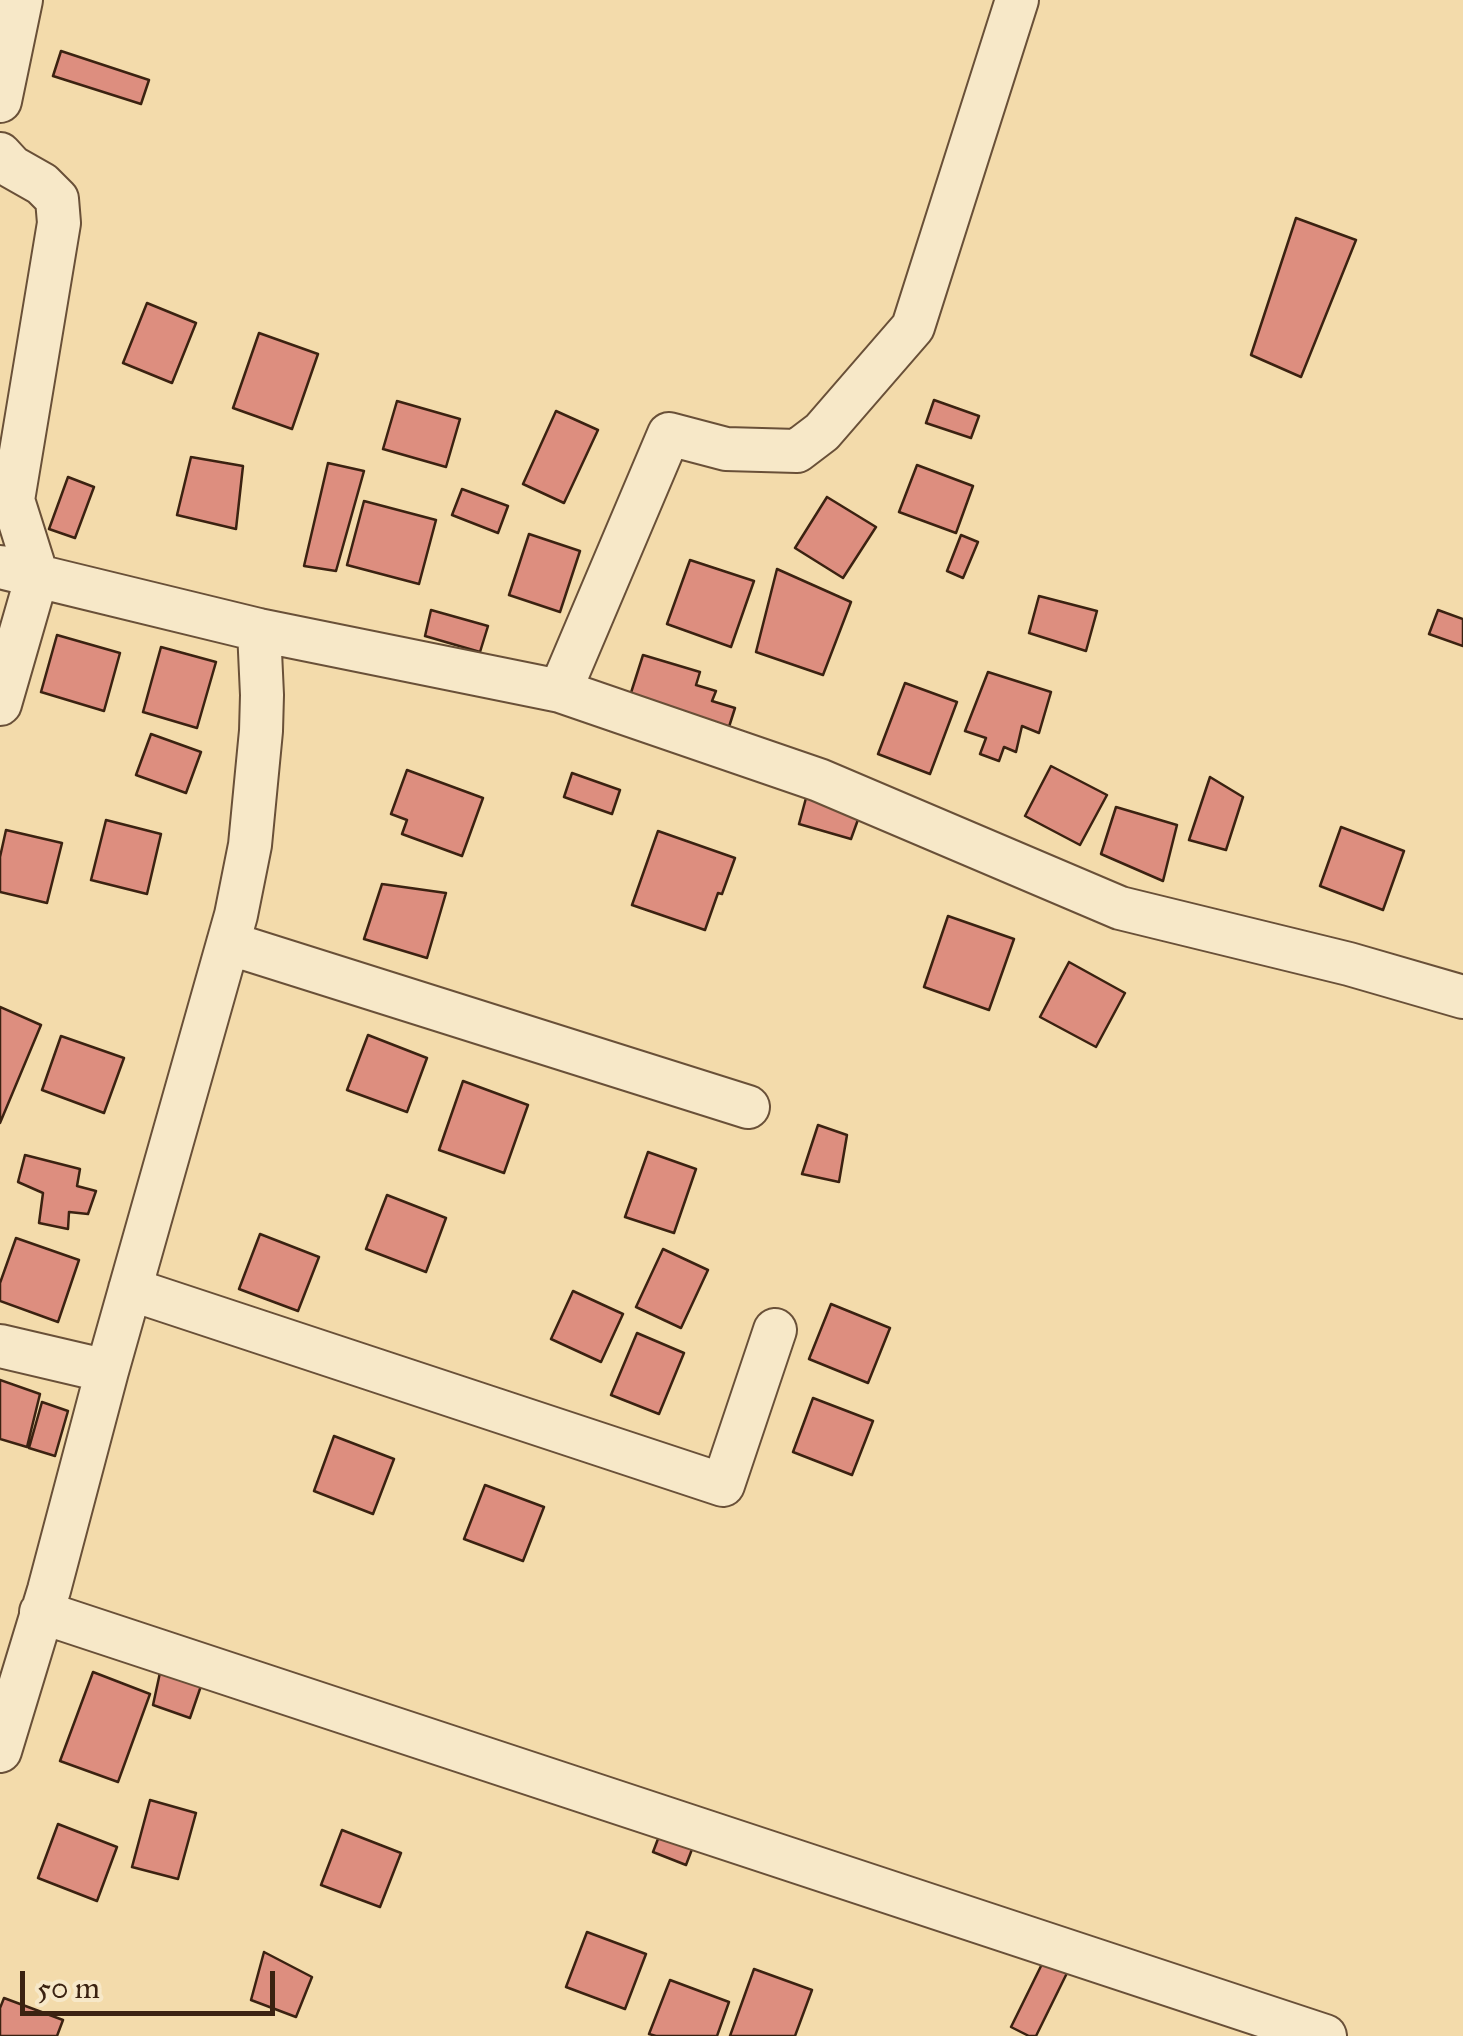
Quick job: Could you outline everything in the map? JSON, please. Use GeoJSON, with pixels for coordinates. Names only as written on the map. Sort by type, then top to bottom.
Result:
{"type":"FeatureCollection","features":[{"type":"Feature","properties":{"kind":"street"},"geometry":{"type":"LineString","coordinates":[[0,101],[20,0]]}},
{"type":"Feature","properties":{"kind":"street"},"geometry":{"type":"LineString","coordinates":[[560,691],[669,434],[726,449],[797,451],[822,432],[913,327],[1017,0]]}},
{"type":"Feature","properties":{"kind":"street"},"geometry":{"type":"LineString","coordinates":[[0,154],[12,168],[42,184],[58,199],[59,223],[14,500],[18,572],[0,704]]}},
{"type":"Feature","properties":{"kind":"street"},"geometry":{"type":"LineString","coordinates":[[18,572],[259,630],[560,691],[819,780],[1120,908],[1349,964],[1463,998]]}},
{"type":"Feature","properties":{"kind":"street"},"geometry":{"type":"LineString","coordinates":[[0,1748],[236,915],[252,826],[261,732],[259,630]]}},
{"type":"Feature","properties":{"kind":"street"},"geometry":{"type":"LineString","coordinates":[[228,943],[748,1107]]}},
{"type":"Feature","properties":{"kind":"street"},"geometry":{"type":"LineString","coordinates":[[130,1288],[723,1485],[775,1330]]}},
{"type":"Feature","properties":{"kind":"street"},"geometry":{"type":"LineString","coordinates":[[0,1346],[107,1371]]}},
{"type":"Feature","properties":{"kind":"street"},"geometry":{"type":"LineString","coordinates":[[41,1612],[1325,2036]]}},
{"type":"Feature","properties":{"kind":"building"},"geometry":{"type":"Polygon","coordinates":[[[61,51],[149,80],[141,104],[53,76],[61,51]]]}},
{"type":"Feature","properties":{"kind":"building"},"geometry":{"type":"Polygon","coordinates":[[[1296,218],[1356,240],[1301,377],[1251,355],[1296,218]]]}},
{"type":"Feature","properties":{"kind":"building"},"geometry":{"type":"Polygon","coordinates":[[[147,303],[196,323],[172,383],[123,363],[147,303]]]}},
{"type":"Feature","properties":{"kind":"building"},"geometry":{"type":"Polygon","coordinates":[[[259,333],[318,354],[292,429],[233,408],[259,333]]]}},
{"type":"Feature","properties":{"kind":"building"},"geometry":{"type":"Polygon","coordinates":[[[934,400],[979,416],[971,438],[926,423],[934,400]]]}},
{"type":"Feature","properties":{"kind":"building"},"geometry":{"type":"Polygon","coordinates":[[[397,401],[460,419],[446,467],[383,449],[397,401]]]}},
{"type":"Feature","properties":{"kind":"building"},"geometry":{"type":"Polygon","coordinates":[[[556,411],[598,430],[564,503],[523,484],[556,411]]]}},
{"type":"Feature","properties":{"kind":"building"},"geometry":{"type":"Polygon","coordinates":[[[191,457],[243,466],[236,529],[177,515],[191,457]]]}},
{"type":"Feature","properties":{"kind":"building"},"geometry":{"type":"Polygon","coordinates":[[[328,463],[364,471],[336,571],[304,566],[328,463]]]}},
{"type":"Feature","properties":{"kind":"building"},"geometry":{"type":"Polygon","coordinates":[[[917,465],[973,486],[956,533],[899,512],[917,465]]]}},
{"type":"Feature","properties":{"kind":"building"},"geometry":{"type":"Polygon","coordinates":[[[68,477],[94,487],[75,538],[49,529],[68,477]]]}},
{"type":"Feature","properties":{"kind":"building"},"geometry":{"type":"Polygon","coordinates":[[[462,489],[508,506],[498,533],[452,515],[462,489]]]}},
{"type":"Feature","properties":{"kind":"building"},"geometry":{"type":"Polygon","coordinates":[[[827,497],[876,527],[843,578],[795,548],[827,497]]]}},
{"type":"Feature","properties":{"kind":"building"},"geometry":{"type":"Polygon","coordinates":[[[364,501],[436,520],[419,584],[347,565],[364,501]]]}},
{"type":"Feature","properties":{"kind":"building"},"geometry":{"type":"Polygon","coordinates":[[[529,534],[580,551],[560,612],[509,595],[529,534]]]}},
{"type":"Feature","properties":{"kind":"building"},"geometry":{"type":"Polygon","coordinates":[[[961,535],[978,542],[963,578],[947,571],[961,535]]]}},
{"type":"Feature","properties":{"kind":"building"},"geometry":{"type":"Polygon","coordinates":[[[690,560],[754,581],[731,647],[667,624],[690,560]]]}},
{"type":"Feature","properties":{"kind":"building"},"geometry":{"type":"Polygon","coordinates":[[[777,569],[851,602],[823,675],[756,652],[777,569]]]}},
{"type":"Feature","properties":{"kind":"building"},"geometry":{"type":"Polygon","coordinates":[[[1039,596],[1097,611],[1086,651],[1029,633],[1039,596]]]}},
{"type":"Feature","properties":{"kind":"building"},"geometry":{"type":"Polygon","coordinates":[[[431,610],[488,626],[480,652],[425,636],[431,610]]]}},
{"type":"Feature","properties":{"kind":"building"},"geometry":{"type":"Polygon","coordinates":[[[1438,610],[1463,619],[1463,646],[1429,634],[1438,610]]]}},
{"type":"Feature","properties":{"kind":"building"},"geometry":{"type":"Polygon","coordinates":[[[57,635],[120,653],[104,711],[41,692],[57,635]]]}},
{"type":"Feature","properties":{"kind":"building"},"geometry":{"type":"Polygon","coordinates":[[[161,647],[216,662],[197,728],[143,712],[161,647]]]}},
{"type":"Feature","properties":{"kind":"building"},"geometry":{"type":"Polygon","coordinates":[[[643,655],[700,672],[696,685],[716,691],[712,701],[735,708],[728,730],[629,699],[643,655]]]}},
{"type":"Feature","properties":{"kind":"building"},"geometry":{"type":"Polygon","coordinates":[[[988,672],[1051,692],[1039,733],[1022,726],[1016,752],[1004,747],[999,761],[980,754],[986,738],[965,731],[988,672]]]}},
{"type":"Feature","properties":{"kind":"building"},"geometry":{"type":"Polygon","coordinates":[[[905,683],[957,702],[930,774],[878,754],[905,683]]]}},
{"type":"Feature","properties":{"kind":"building"},"geometry":{"type":"Polygon","coordinates":[[[151,734],[201,752],[186,793],[136,775],[151,734]]]}},
{"type":"Feature","properties":{"kind":"building"},"geometry":{"type":"Polygon","coordinates":[[[1051,766],[1107,795],[1080,845],[1025,816],[1051,766]]]}},
{"type":"Feature","properties":{"kind":"building"},"geometry":{"type":"Polygon","coordinates":[[[407,770],[483,798],[462,856],[402,834],[407,820],[391,814],[407,770]]]}},
{"type":"Feature","properties":{"kind":"building"},"geometry":{"type":"Polygon","coordinates":[[[572,773],[620,790],[612,814],[564,797],[572,773]]]}},
{"type":"Feature","properties":{"kind":"building"},"geometry":{"type":"Polygon","coordinates":[[[1210,777],[1243,797],[1226,850],[1189,840],[1210,777]]]}},
{"type":"Feature","properties":{"kind":"building"},"geometry":{"type":"Polygon","coordinates":[[[806,798],[860,814],[851,839],[799,824],[806,798]]]}},
{"type":"Feature","properties":{"kind":"building"},"geometry":{"type":"Polygon","coordinates":[[[1116,807],[1177,825],[1163,881],[1101,854],[1116,807]]]}},
{"type":"Feature","properties":{"kind":"building"},"geometry":{"type":"Polygon","coordinates":[[[106,820],[161,834],[147,894],[91,880],[106,820]]]}},
{"type":"Feature","properties":{"kind":"building"},"geometry":{"type":"Polygon","coordinates":[[[1341,827],[1404,851],[1383,910],[1320,886],[1341,827]]]}},
{"type":"Feature","properties":{"kind":"building"},"geometry":{"type":"Polygon","coordinates":[[[6,830],[62,843],[47,903],[0,892],[0,857],[6,830]]]}},
{"type":"Feature","properties":{"kind":"building"},"geometry":{"type":"Polygon","coordinates":[[[658,831],[735,858],[705,930],[632,905],[658,831]]]}},
{"type":"Feature","properties":{"kind":"building"},"geometry":{"type":"Polygon","coordinates":[[[382,884],[446,893],[427,958],[364,939],[382,884]]]}},
{"type":"Feature","properties":{"kind":"building"},"geometry":{"type":"Polygon","coordinates":[[[948,916],[1014,939],[989,1010],[924,987],[948,916]]]}},
{"type":"Feature","properties":{"kind":"building"},"geometry":{"type":"Polygon","coordinates":[[[1069,962],[1125,993],[1096,1047],[1040,1017],[1069,962]]]}},
{"type":"Feature","properties":{"kind":"building"},"geometry":{"type":"Polygon","coordinates":[[[0,1007],[41,1025],[0,1123],[0,1007]]]}},
{"type":"Feature","properties":{"kind":"building"},"geometry":{"type":"Polygon","coordinates":[[[368,1035],[427,1058],[407,1112],[347,1090],[368,1035]]]}},
{"type":"Feature","properties":{"kind":"building"},"geometry":{"type":"Polygon","coordinates":[[[61,1036],[124,1058],[104,1113],[42,1090],[61,1036]]]}},
{"type":"Feature","properties":{"kind":"building"},"geometry":{"type":"Polygon","coordinates":[[[463,1081],[528,1105],[504,1173],[439,1150],[463,1081]]]}},
{"type":"Feature","properties":{"kind":"building"},"geometry":{"type":"Polygon","coordinates":[[[818,1125],[847,1135],[839,1182],[802,1174],[818,1125]]]}},
{"type":"Feature","properties":{"kind":"building"},"geometry":{"type":"Polygon","coordinates":[[[648,1152],[696,1169],[674,1233],[625,1217],[648,1152]]]}},
{"type":"Feature","properties":{"kind":"building"},"geometry":{"type":"Polygon","coordinates":[[[25,1155],[80,1169],[77,1186],[96,1191],[88,1214],[69,1212],[68,1229],[39,1223],[43,1193],[18,1182],[25,1155]]]}},
{"type":"Feature","properties":{"kind":"building"},"geometry":{"type":"Polygon","coordinates":[[[387,1195],[446,1218],[426,1272],[366,1249],[387,1195]]]}},
{"type":"Feature","properties":{"kind":"building"},"geometry":{"type":"Polygon","coordinates":[[[260,1234],[319,1257],[298,1311],[239,1289],[260,1234]]]}},
{"type":"Feature","properties":{"kind":"building"},"geometry":{"type":"Polygon","coordinates":[[[16,1238],[79,1260],[58,1322],[0,1301],[0,1283],[16,1238]]]}},
{"type":"Feature","properties":{"kind":"building"},"geometry":{"type":"Polygon","coordinates":[[[663,1249],[708,1270],[681,1328],[636,1307],[663,1249]]]}},
{"type":"Feature","properties":{"kind":"building"},"geometry":{"type":"Polygon","coordinates":[[[573,1291],[623,1314],[601,1362],[551,1339],[573,1291]]]}},
{"type":"Feature","properties":{"kind":"building"},"geometry":{"type":"Polygon","coordinates":[[[831,1304],[890,1328],[868,1383],[809,1359],[831,1304]]]}},
{"type":"Feature","properties":{"kind":"building"},"geometry":{"type":"Polygon","coordinates":[[[637,1333],[684,1353],[659,1414],[611,1395],[637,1333]]]}},
{"type":"Feature","properties":{"kind":"building"},"geometry":{"type":"Polygon","coordinates":[[[0,1380],[40,1394],[27,1447],[0,1439],[0,1380]]]}},
{"type":"Feature","properties":{"kind":"building"},"geometry":{"type":"Polygon","coordinates":[[[813,1398],[873,1421],[852,1475],[793,1452],[813,1398]]]}},
{"type":"Feature","properties":{"kind":"building"},"geometry":{"type":"Polygon","coordinates":[[[42,1402],[68,1411],[55,1456],[29,1448],[42,1402]]]}},
{"type":"Feature","properties":{"kind":"building"},"geometry":{"type":"Polygon","coordinates":[[[334,1436],[394,1459],[373,1514],[314,1491],[334,1436]]]}},
{"type":"Feature","properties":{"kind":"building"},"geometry":{"type":"Polygon","coordinates":[[[485,1485],[544,1507],[523,1561],[464,1539],[485,1485]]]}},
{"type":"Feature","properties":{"kind":"building"},"geometry":{"type":"Polygon","coordinates":[[[161,1668],[202,1683],[190,1718],[153,1705],[161,1668]]]}},
{"type":"Feature","properties":{"kind":"building"},"geometry":{"type":"Polygon","coordinates":[[[93,1672],[150,1694],[118,1782],[60,1761],[93,1672]]]}},
{"type":"Feature","properties":{"kind":"building"},"geometry":{"type":"Polygon","coordinates":[[[150,1800],[196,1813],[178,1879],[132,1867],[150,1800]]]}},
{"type":"Feature","properties":{"kind":"building"},"geometry":{"type":"Polygon","coordinates":[[[58,1824],[117,1847],[97,1901],[38,1878],[58,1824]]]}},
{"type":"Feature","properties":{"kind":"building"},"geometry":{"type":"Polygon","coordinates":[[[342,1830],[401,1853],[380,1907],[321,1885],[342,1830]]]}},
{"type":"Feature","properties":{"kind":"building"},"geometry":{"type":"Polygon","coordinates":[[[661,1831],[694,1844],[686,1865],[653,1852],[661,1831]]]}},
{"type":"Feature","properties":{"kind":"building"},"geometry":{"type":"Polygon","coordinates":[[[587,1932],[646,1954],[625,2009],[566,1987],[587,1932]]]}},
{"type":"Feature","properties":{"kind":"building"},"geometry":{"type":"Polygon","coordinates":[[[264,1952],[312,1977],[296,2017],[251,2000],[264,1952]]]}},
{"type":"Feature","properties":{"kind":"building"},"geometry":{"type":"Polygon","coordinates":[[[1043,1962],[1067,1973],[1036,2036],[1029,2036],[1011,2027],[1043,1962]]]}},
{"type":"Feature","properties":{"kind":"building"},"geometry":{"type":"Polygon","coordinates":[[[754,1969],[812,1990],[795,2036],[730,2036],[754,1969]]]}},
{"type":"Feature","properties":{"kind":"building"},"geometry":{"type":"Polygon","coordinates":[[[670,1980],[729,2002],[717,2036],[649,2034],[670,1980]]]}},
{"type":"Feature","properties":{"kind":"building"},"geometry":{"type":"Polygon","coordinates":[[[4,1998],[63,2020],[57,2036],[0,2036],[4,1998]]]}}]}
